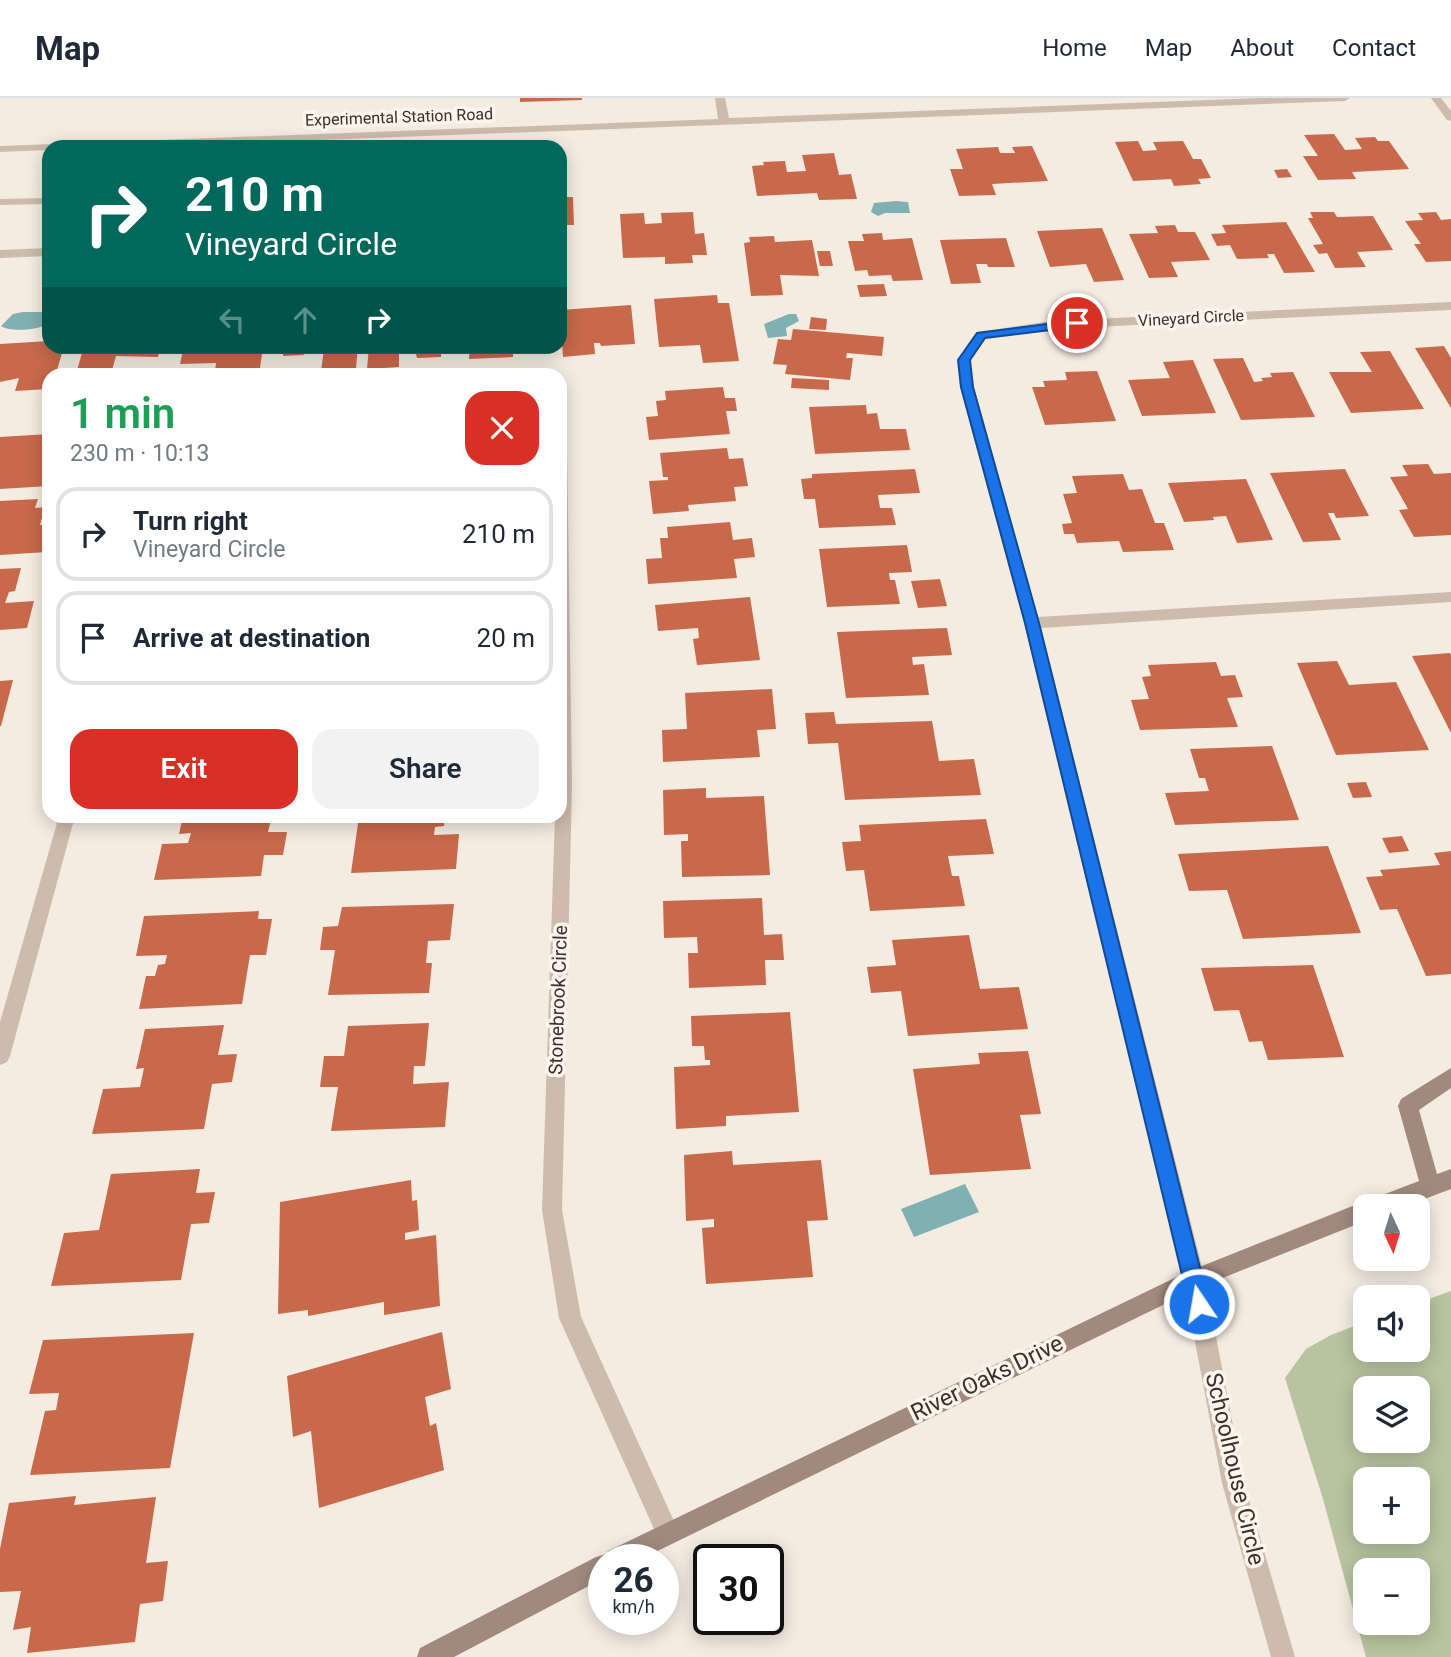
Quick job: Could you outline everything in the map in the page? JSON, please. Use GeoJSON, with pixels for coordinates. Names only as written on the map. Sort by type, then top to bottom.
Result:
{"type":"FeatureCollection","features":[{"type":"Feature","properties":{"kind":"street"},"geometry":{"type":"LineString","coordinates":[[720,98],[724,121]]}},
{"type":"Feature","properties":{"kind":"street","name":"Experimental Station Road"},"geometry":{"type":"LineString","coordinates":[[263,140],[1345,98]]}},
{"type":"Feature","properties":{"kind":"street"},"geometry":{"type":"LineString","coordinates":[[1436,98],[1451,118]]}},
{"type":"Feature","properties":{"kind":"street","name":"Experimental Station Road"},"geometry":{"type":"LineString","coordinates":[[0,149],[42,148]]}},
{"type":"Feature","properties":{"kind":"street"},"geometry":{"type":"LineString","coordinates":[[0,202],[42,201]]}},
{"type":"Feature","properties":{"kind":"street"},"geometry":{"type":"LineString","coordinates":[[0,254],[42,252]]}},
{"type":"Feature","properties":{"kind":"street","name":"Vineyard Circle"},"geometry":{"type":"LineString","coordinates":[[1194,1279],[1032,623],[967,387],[964,360],[982,335],[1051,325],[1451,306]]}},
{"type":"Feature","properties":{"kind":"street"},"geometry":{"type":"LineString","coordinates":[[1032,623],[1451,597]]}},
{"type":"Feature","properties":{"kind":"street"},"geometry":{"type":"LineString","coordinates":[[0,1056],[65,823]]}},
{"type":"Feature","properties":{"kind":"street","name":"Stonebrook Circle"},"geometry":{"type":"LineString","coordinates":[[563,823],[552,1210],[570,1318],[667,1532]]}},
{"type":"Feature","properties":{"kind":"street"},"geometry":{"type":"LineString","coordinates":[[1430,1186],[1408,1106],[1451,1077]]}},
{"type":"Feature","properties":{"kind":"street"},"geometry":{"type":"LineString","coordinates":[[1410,1194],[1451,1179]]}},
{"type":"Feature","properties":{"kind":"street","name":"River Oaks Drive"},"geometry":{"type":"LineString","coordinates":[[644,1544],[1194,1279],[1353,1216]]}},
{"type":"Feature","properties":{"kind":"street","name":"Schoolhouse Circle"},"geometry":{"type":"LineString","coordinates":[[1194,1279],[1233,1483],[1283,1657]]}},
{"type":"Feature","properties":{"kind":"street"},"geometry":{"type":"LineString","coordinates":[[429,1657],[588,1573]]}},
{"type":"Feature","properties":{"kind":"green space"},"geometry":{"type":"Polygon","coordinates":[[[1451,1291],[1451,1657],[1366,1657],[1360,1635],[1430,1635],[1430,1558],[1353,1558],[1353,1609],[1323,1499],[1285,1378],[1306,1349],[1353,1327],[1353,1362],[1430,1362],[1430,1299],[1451,1291]]]}},
{"type":"Feature","properties":{"kind":"water"},"geometry":{"type":"Polygon","coordinates":[[[908,202],[910,213],[885,213],[878,216],[871,212],[874,203],[908,202]]]}},
{"type":"Feature","properties":{"kind":"water"},"geometry":{"type":"Polygon","coordinates":[[[42,312],[42,326],[16,330],[1,326],[13,314],[42,312]]]}},
{"type":"Feature","properties":{"kind":"water"},"geometry":{"type":"Polygon","coordinates":[[[796,314],[799,321],[786,328],[787,336],[768,338],[764,324],[796,314]]]}},
{"type":"Feature","properties":{"kind":"water"},"geometry":{"type":"Polygon","coordinates":[[[965,1184],[979,1212],[914,1237],[901,1209],[965,1184]]]}},
{"type":"Feature","properties":{"kind":"building"},"geometry":{"type":"Polygon","coordinates":[[[520,98],[582,98],[582,100],[520,102],[520,98]]]}},
{"type":"Feature","properties":{"kind":"building"},"geometry":{"type":"Polygon","coordinates":[[[1334,134],[1345,150],[1362,149],[1355,138],[1375,137],[1378,141],[1389,141],[1409,169],[1352,172],[1356,179],[1318,180],[1303,156],[1318,156],[1304,135],[1334,134]]]}},
{"type":"Feature","properties":{"kind":"building"},"geometry":{"type":"Polygon","coordinates":[[[1138,141],[1143,151],[1157,150],[1153,142],[1183,141],[1193,159],[1201,159],[1211,178],[1198,179],[1201,184],[1174,186],[1171,179],[1133,181],[1115,142],[1138,141]]]}},
{"type":"Feature","properties":{"kind":"building"},"geometry":{"type":"Polygon","coordinates":[[[1032,146],[1048,181],[992,184],[996,195],[959,196],[950,169],[963,169],[956,149],[998,147],[1000,153],[1015,153],[1012,147],[1032,146]]]}},
{"type":"Feature","properties":{"kind":"building"},"geometry":{"type":"Polygon","coordinates":[[[834,153],[839,175],[851,174],[857,199],[819,200],[817,193],[757,196],[752,166],[764,165],[763,162],[785,161],[787,172],[806,171],[802,155],[834,153]]]}},
{"type":"Feature","properties":{"kind":"building"},"geometry":{"type":"Polygon","coordinates":[[[1287,169],[1292,177],[1278,178],[1274,170],[1287,169]]]}},
{"type":"Feature","properties":{"kind":"building"},"geometry":{"type":"Polygon","coordinates":[[[567,197],[573,197],[574,225],[567,225],[567,197]]]}},
{"type":"Feature","properties":{"kind":"building"},"geometry":{"type":"Polygon","coordinates":[[[693,212],[695,234],[704,233],[707,255],[692,255],[693,263],[665,264],[665,257],[623,258],[620,214],[644,213],[645,224],[662,223],[661,213],[693,212]]]}},
{"type":"Feature","properties":{"kind":"building"},"geometry":{"type":"Polygon","coordinates":[[[1310,212],[1334,212],[1337,217],[1373,216],[1393,250],[1357,252],[1366,267],[1335,268],[1327,253],[1319,254],[1313,245],[1323,244],[1308,218],[1313,218],[1310,212]]]}},
{"type":"Feature","properties":{"kind":"building"},"geometry":{"type":"Polygon","coordinates":[[[1436,212],[1441,220],[1451,219],[1451,261],[1426,262],[1414,244],[1421,244],[1405,221],[1423,220],[1418,213],[1436,212]]]}},
{"type":"Feature","properties":{"kind":"building"},"geometry":{"type":"Polygon","coordinates":[[[1286,222],[1315,272],[1284,273],[1274,254],[1267,254],[1269,258],[1237,259],[1230,245],[1217,246],[1211,234],[1226,233],[1222,225],[1286,222]]]}},
{"type":"Feature","properties":{"kind":"building"},"geometry":{"type":"Polygon","coordinates":[[[1175,225],[1178,232],[1195,232],[1210,260],[1171,262],[1178,277],[1149,278],[1129,234],[1158,233],[1155,226],[1175,225]]]}},
{"type":"Feature","properties":{"kind":"building"},"geometry":{"type":"Polygon","coordinates":[[[1102,228],[1124,280],[1094,282],[1086,264],[1050,267],[1037,231],[1102,228]]]}},
{"type":"Feature","properties":{"kind":"building"},"geometry":{"type":"Polygon","coordinates":[[[882,233],[883,240],[912,238],[923,280],[893,281],[891,275],[869,276],[867,270],[855,271],[848,241],[864,241],[862,234],[882,233]]]}},
{"type":"Feature","properties":{"kind":"building"},"geometry":{"type":"Polygon","coordinates":[[[774,236],[775,242],[812,240],[819,276],[780,275],[783,295],[751,296],[744,243],[750,242],[749,237],[774,236]]]}},
{"type":"Feature","properties":{"kind":"building"},"geometry":{"type":"Polygon","coordinates":[[[1006,238],[1015,267],[976,264],[981,283],[951,284],[940,240],[1006,238]]]}},
{"type":"Feature","properties":{"kind":"building"},"geometry":{"type":"Polygon","coordinates":[[[817,251],[830,251],[833,266],[820,266],[817,251]]]}},
{"type":"Feature","properties":{"kind":"building"},"geometry":{"type":"Polygon","coordinates":[[[884,284],[887,296],[860,297],[857,285],[884,284]]]}},
{"type":"Feature","properties":{"kind":"building"},"geometry":{"type":"Polygon","coordinates":[[[717,295],[718,303],[729,303],[739,361],[703,363],[700,345],[659,347],[654,299],[717,295]]]}},
{"type":"Feature","properties":{"kind":"building"},"geometry":{"type":"Polygon","coordinates":[[[631,305],[635,344],[601,346],[600,343],[594,343],[595,354],[563,357],[563,354],[567,354],[567,310],[631,305]]]}},
{"type":"Feature","properties":{"kind":"building"},"geometry":{"type":"Polygon","coordinates":[[[811,317],[827,319],[826,330],[809,329],[811,317]]]}},
{"type":"Feature","properties":{"kind":"building"},"geometry":{"type":"Polygon","coordinates":[[[793,329],[884,337],[882,356],[847,353],[846,358],[853,358],[850,380],[785,374],[787,365],[773,364],[778,339],[791,340],[793,329]]]}},
{"type":"Feature","properties":{"kind":"building"},"geometry":{"type":"Polygon","coordinates":[[[42,341],[42,354],[62,354],[58,368],[42,368],[42,389],[15,391],[19,378],[0,382],[0,344],[42,341]]]}},
{"type":"Feature","properties":{"kind":"building"},"geometry":{"type":"Polygon","coordinates":[[[1444,346],[1451,358],[1451,408],[1415,348],[1444,346]]]}},
{"type":"Feature","properties":{"kind":"building"},"geometry":{"type":"Polygon","coordinates":[[[1390,351],[1424,409],[1351,413],[1329,372],[1372,372],[1360,352],[1390,351]]]}},
{"type":"Feature","properties":{"kind":"building"},"geometry":{"type":"Polygon","coordinates":[[[82,354],[159,354],[158,357],[116,356],[113,368],[78,368],[82,354]]]}},
{"type":"Feature","properties":{"kind":"building"},"geometry":{"type":"Polygon","coordinates":[[[182,354],[262,354],[260,368],[215,368],[216,363],[180,364],[182,354]]]}},
{"type":"Feature","properties":{"kind":"building"},"geometry":{"type":"Polygon","coordinates":[[[283,354],[305,354],[303,355],[283,354]]]}},
{"type":"Feature","properties":{"kind":"building"},"geometry":{"type":"Polygon","coordinates":[[[323,354],[357,354],[356,368],[321,368],[323,354]]]}},
{"type":"Feature","properties":{"kind":"building"},"geometry":{"type":"Polygon","coordinates":[[[368,354],[399,354],[399,367],[367,368],[368,354]]]}},
{"type":"Feature","properties":{"kind":"building"},"geometry":{"type":"Polygon","coordinates":[[[416,354],[441,354],[441,357],[417,358],[416,354]]]}},
{"type":"Feature","properties":{"kind":"building"},"geometry":{"type":"Polygon","coordinates":[[[469,354],[513,354],[513,357],[469,359],[469,354]]]}},
{"type":"Feature","properties":{"kind":"building"},"geometry":{"type":"Polygon","coordinates":[[[1243,358],[1254,382],[1272,377],[1270,373],[1293,372],[1315,417],[1241,420],[1213,359],[1243,358]]]}},
{"type":"Feature","properties":{"kind":"building"},"geometry":{"type":"Polygon","coordinates":[[[1193,360],[1216,413],[1142,416],[1128,380],[1170,378],[1163,362],[1193,360]]]}},
{"type":"Feature","properties":{"kind":"building"},"geometry":{"type":"Polygon","coordinates":[[[1097,371],[1116,421],[1045,425],[1032,387],[1045,387],[1043,381],[1067,380],[1065,372],[1097,371]]]}},
{"type":"Feature","properties":{"kind":"building"},"geometry":{"type":"Polygon","coordinates":[[[792,378],[829,380],[829,390],[791,388],[792,378]]]}},
{"type":"Feature","properties":{"kind":"building"},"geometry":{"type":"Polygon","coordinates":[[[723,387],[725,398],[735,398],[737,411],[726,411],[730,434],[649,440],[646,417],[658,416],[656,401],[666,400],[665,391],[723,387]]]}},
{"type":"Feature","properties":{"kind":"building"},"geometry":{"type":"Polygon","coordinates":[[[866,405],[867,414],[877,413],[880,429],[906,429],[910,450],[815,454],[809,407],[866,405]]]}},
{"type":"Feature","properties":{"kind":"building"},"geometry":{"type":"Polygon","coordinates":[[[42,434],[42,486],[0,489],[0,437],[42,434]]]}},
{"type":"Feature","properties":{"kind":"building"},"geometry":{"type":"Polygon","coordinates":[[[727,448],[729,459],[743,458],[748,486],[734,487],[736,501],[688,505],[689,511],[653,514],[649,481],[668,480],[668,477],[663,477],[660,453],[727,448]]]}},
{"type":"Feature","properties":{"kind":"building"},"geometry":{"type":"Polygon","coordinates":[[[1428,464],[1434,474],[1451,473],[1451,535],[1414,537],[1399,510],[1408,509],[1390,477],[1408,476],[1402,465],[1428,464]]]}},
{"type":"Feature","properties":{"kind":"building"},"geometry":{"type":"Polygon","coordinates":[[[915,469],[920,493],[878,495],[880,508],[892,508],[896,525],[819,528],[815,499],[804,499],[801,479],[812,478],[812,474],[915,469]]]}},
{"type":"Feature","properties":{"kind":"building"},"geometry":{"type":"Polygon","coordinates":[[[1345,469],[1369,516],[1336,518],[1334,513],[1328,513],[1341,540],[1303,542],[1270,473],[1345,469]]]}},
{"type":"Feature","properties":{"kind":"building"},"geometry":{"type":"Polygon","coordinates":[[[1123,474],[1129,490],[1142,489],[1155,523],[1164,523],[1174,550],[1123,552],[1119,541],[1077,543],[1074,534],[1064,534],[1062,524],[1072,523],[1063,494],[1077,493],[1072,476],[1123,474]]]}},
{"type":"Feature","properties":{"kind":"building"},"geometry":{"type":"Polygon","coordinates":[[[1246,479],[1273,540],[1237,543],[1226,516],[1213,517],[1214,520],[1184,522],[1168,483],[1246,479]]]}},
{"type":"Feature","properties":{"kind":"building"},"geometry":{"type":"Polygon","coordinates":[[[38,499],[35,508],[42,507],[42,552],[0,555],[0,501],[38,499]]]}},
{"type":"Feature","properties":{"kind":"building"},"geometry":{"type":"Polygon","coordinates":[[[730,522],[733,540],[752,538],[755,557],[734,559],[737,578],[648,584],[646,559],[662,558],[660,538],[668,538],[667,527],[730,522]]]}},
{"type":"Feature","properties":{"kind":"building"},"geometry":{"type":"Polygon","coordinates":[[[907,545],[912,572],[889,573],[890,580],[895,580],[900,604],[827,607],[819,549],[907,545]]]}},
{"type":"Feature","properties":{"kind":"building"},"geometry":{"type":"Polygon","coordinates":[[[21,568],[15,591],[9,592],[5,603],[34,601],[27,628],[0,630],[0,569],[21,568]]]}},
{"type":"Feature","properties":{"kind":"building"},"geometry":{"type":"Polygon","coordinates":[[[940,579],[947,606],[918,608],[911,581],[940,579]]]}},
{"type":"Feature","properties":{"kind":"building"},"geometry":{"type":"Polygon","coordinates":[[[750,597],[760,660],[697,665],[693,639],[699,638],[698,628],[658,631],[655,605],[750,597]]]}},
{"type":"Feature","properties":{"kind":"building"},"geometry":{"type":"Polygon","coordinates":[[[947,628],[952,655],[912,657],[913,665],[924,664],[929,695],[846,698],[837,632],[947,628]]]}},
{"type":"Feature","properties":{"kind":"building"},"geometry":{"type":"Polygon","coordinates":[[[1451,655],[1451,733],[1412,656],[1451,655]]]}},
{"type":"Feature","properties":{"kind":"building"},"geometry":{"type":"Polygon","coordinates":[[[1337,661],[1349,685],[1396,682],[1429,750],[1336,755],[1297,663],[1337,661]]]}},
{"type":"Feature","properties":{"kind":"building"},"geometry":{"type":"Polygon","coordinates":[[[1216,662],[1221,676],[1235,675],[1243,697],[1227,698],[1238,727],[1140,730],[1131,700],[1149,699],[1142,677],[1151,676],[1148,665],[1216,662]]]}},
{"type":"Feature","properties":{"kind":"building"},"geometry":{"type":"Polygon","coordinates":[[[13,680],[1,726],[0,726],[0,681],[13,680]]]}},
{"type":"Feature","properties":{"kind":"building"},"geometry":{"type":"Polygon","coordinates":[[[772,689],[776,729],[757,730],[760,757],[663,762],[662,730],[687,729],[685,693],[772,689]]]}},
{"type":"Feature","properties":{"kind":"building"},"geometry":{"type":"Polygon","coordinates":[[[834,712],[836,724],[932,721],[939,761],[974,759],[981,795],[845,800],[838,743],[808,744],[805,713],[834,712]]]}},
{"type":"Feature","properties":{"kind":"building"},"geometry":{"type":"Polygon","coordinates":[[[1272,746],[1299,820],[1175,825],[1165,793],[1209,791],[1205,778],[1199,778],[1190,749],[1272,746]]]}},
{"type":"Feature","properties":{"kind":"building"},"geometry":{"type":"Polygon","coordinates":[[[1366,782],[1372,797],[1353,798],[1347,783],[1366,782]]]}},
{"type":"Feature","properties":{"kind":"building"},"geometry":{"type":"Polygon","coordinates":[[[706,788],[706,798],[764,796],[770,875],[682,877],[681,841],[688,841],[688,834],[664,835],[663,790],[706,788]]]}},
{"type":"Feature","properties":{"kind":"building"},"geometry":{"type":"Polygon","coordinates":[[[986,819],[994,854],[948,856],[952,876],[959,876],[965,906],[870,911],[864,870],[846,871],[842,842],[861,841],[859,825],[986,819]]]}},
{"type":"Feature","properties":{"kind":"building"},"geometry":{"type":"Polygon","coordinates":[[[181,823],[270,823],[268,832],[287,832],[283,855],[264,855],[261,876],[154,880],[162,844],[188,843],[191,833],[179,834],[181,823]]]}},
{"type":"Feature","properties":{"kind":"building"},"geometry":{"type":"Polygon","coordinates":[[[358,823],[444,823],[444,826],[435,827],[434,835],[459,834],[456,869],[351,873],[358,823]]]}},
{"type":"Feature","properties":{"kind":"building"},"geometry":{"type":"Polygon","coordinates":[[[1402,836],[1409,851],[1389,853],[1382,838],[1402,836]]]}},
{"type":"Feature","properties":{"kind":"building"},"geometry":{"type":"Polygon","coordinates":[[[1328,846],[1361,933],[1243,939],[1227,890],[1189,891],[1178,854],[1328,846]]]}},
{"type":"Feature","properties":{"kind":"building"},"geometry":{"type":"Polygon","coordinates":[[[1451,851],[1451,974],[1426,976],[1397,909],[1380,910],[1366,877],[1383,876],[1380,870],[1440,865],[1434,853],[1451,851]]]}},
{"type":"Feature","properties":{"kind":"building"},"geometry":{"type":"Polygon","coordinates":[[[762,898],[764,935],[782,934],[784,960],[765,960],[766,985],[689,988],[688,953],[698,953],[697,937],[664,938],[663,901],[762,898]]]}},
{"type":"Feature","properties":{"kind":"building"},"geometry":{"type":"Polygon","coordinates":[[[454,904],[450,940],[428,941],[426,963],[432,963],[429,993],[328,995],[335,950],[320,950],[323,927],[338,926],[342,907],[454,904]]]}},
{"type":"Feature","properties":{"kind":"building"},"geometry":{"type":"Polygon","coordinates":[[[259,911],[258,919],[272,919],[266,955],[250,955],[242,1004],[139,1009],[146,976],[155,976],[158,965],[165,964],[167,955],[136,956],[144,916],[259,911]]]}},
{"type":"Feature","properties":{"kind":"building"},"geometry":{"type":"Polygon","coordinates":[[[969,935],[980,989],[1019,987],[1028,1029],[908,1036],[901,991],[871,993],[867,967],[896,965],[892,940],[969,935]]]}},
{"type":"Feature","properties":{"kind":"building"},"geometry":{"type":"Polygon","coordinates":[[[1313,965],[1344,1057],[1268,1060],[1262,1041],[1249,1042],[1239,1010],[1214,1011],[1201,968],[1313,965]]]}},
{"type":"Feature","properties":{"kind":"building"},"geometry":{"type":"Polygon","coordinates":[[[790,1012],[799,1112],[726,1116],[726,1126],[676,1129],[674,1067],[710,1065],[710,1060],[705,1060],[704,1046],[692,1046],[691,1016],[790,1012]]]}},
{"type":"Feature","properties":{"kind":"building"},"geometry":{"type":"Polygon","coordinates":[[[429,1023],[425,1066],[414,1066],[413,1084],[449,1082],[445,1127],[331,1131],[338,1087],[320,1087],[324,1056],[344,1056],[348,1026],[429,1023]]]}},
{"type":"Feature","properties":{"kind":"building"},"geometry":{"type":"Polygon","coordinates":[[[224,1025],[218,1055],[237,1054],[232,1082],[212,1084],[204,1129],[92,1134],[103,1089],[140,1087],[144,1068],[136,1069],[145,1029],[224,1025]]]}},
{"type":"Feature","properties":{"kind":"building"},"geometry":{"type":"Polygon","coordinates":[[[1028,1051],[1041,1114],[1020,1115],[1031,1169],[930,1175],[913,1069],[980,1064],[978,1053],[1028,1051]]]}},
{"type":"Feature","properties":{"kind":"building"},"geometry":{"type":"Polygon","coordinates":[[[732,1151],[733,1165],[821,1160],[828,1220],[807,1221],[813,1277],[706,1284],[702,1228],[714,1227],[714,1219],[686,1221],[684,1155],[732,1151]]]}},
{"type":"Feature","properties":{"kind":"building"},"geometry":{"type":"Polygon","coordinates":[[[200,1169],[196,1193],[215,1192],[209,1223],[191,1224],[181,1280],[51,1286],[64,1233],[99,1230],[111,1174],[200,1169]]]}},
{"type":"Feature","properties":{"kind":"building"},"geometry":{"type":"Polygon","coordinates":[[[411,1180],[412,1201],[417,1200],[419,1230],[405,1233],[405,1240],[436,1235],[440,1306],[384,1315],[384,1302],[308,1316],[308,1310],[278,1314],[280,1202],[411,1180]]]}},
{"type":"Feature","properties":{"kind":"building"},"geometry":{"type":"Polygon","coordinates":[[[442,1332],[451,1389],[425,1397],[430,1426],[436,1423],[444,1470],[319,1508],[311,1431],[293,1437],[287,1376],[442,1332]]]}},
{"type":"Feature","properties":{"kind":"building"},"geometry":{"type":"Polygon","coordinates":[[[194,1333],[170,1468],[30,1475],[45,1411],[56,1410],[59,1393],[29,1394],[43,1340],[194,1333]]]}},
{"type":"Feature","properties":{"kind":"building"},"geometry":{"type":"Polygon","coordinates":[[[76,1496],[74,1505],[156,1497],[146,1563],[168,1561],[163,1601],[140,1604],[135,1642],[27,1653],[31,1627],[13,1630],[21,1591],[0,1592],[0,1549],[9,1503],[76,1496]]]}},
{"type":"Feature","properties":{"kind":"route"},"geometry":{"type":"LineString","coordinates":[[1077,323],[982,335],[964,360],[967,387],[1032,623],[1199,1304]]}}]}
